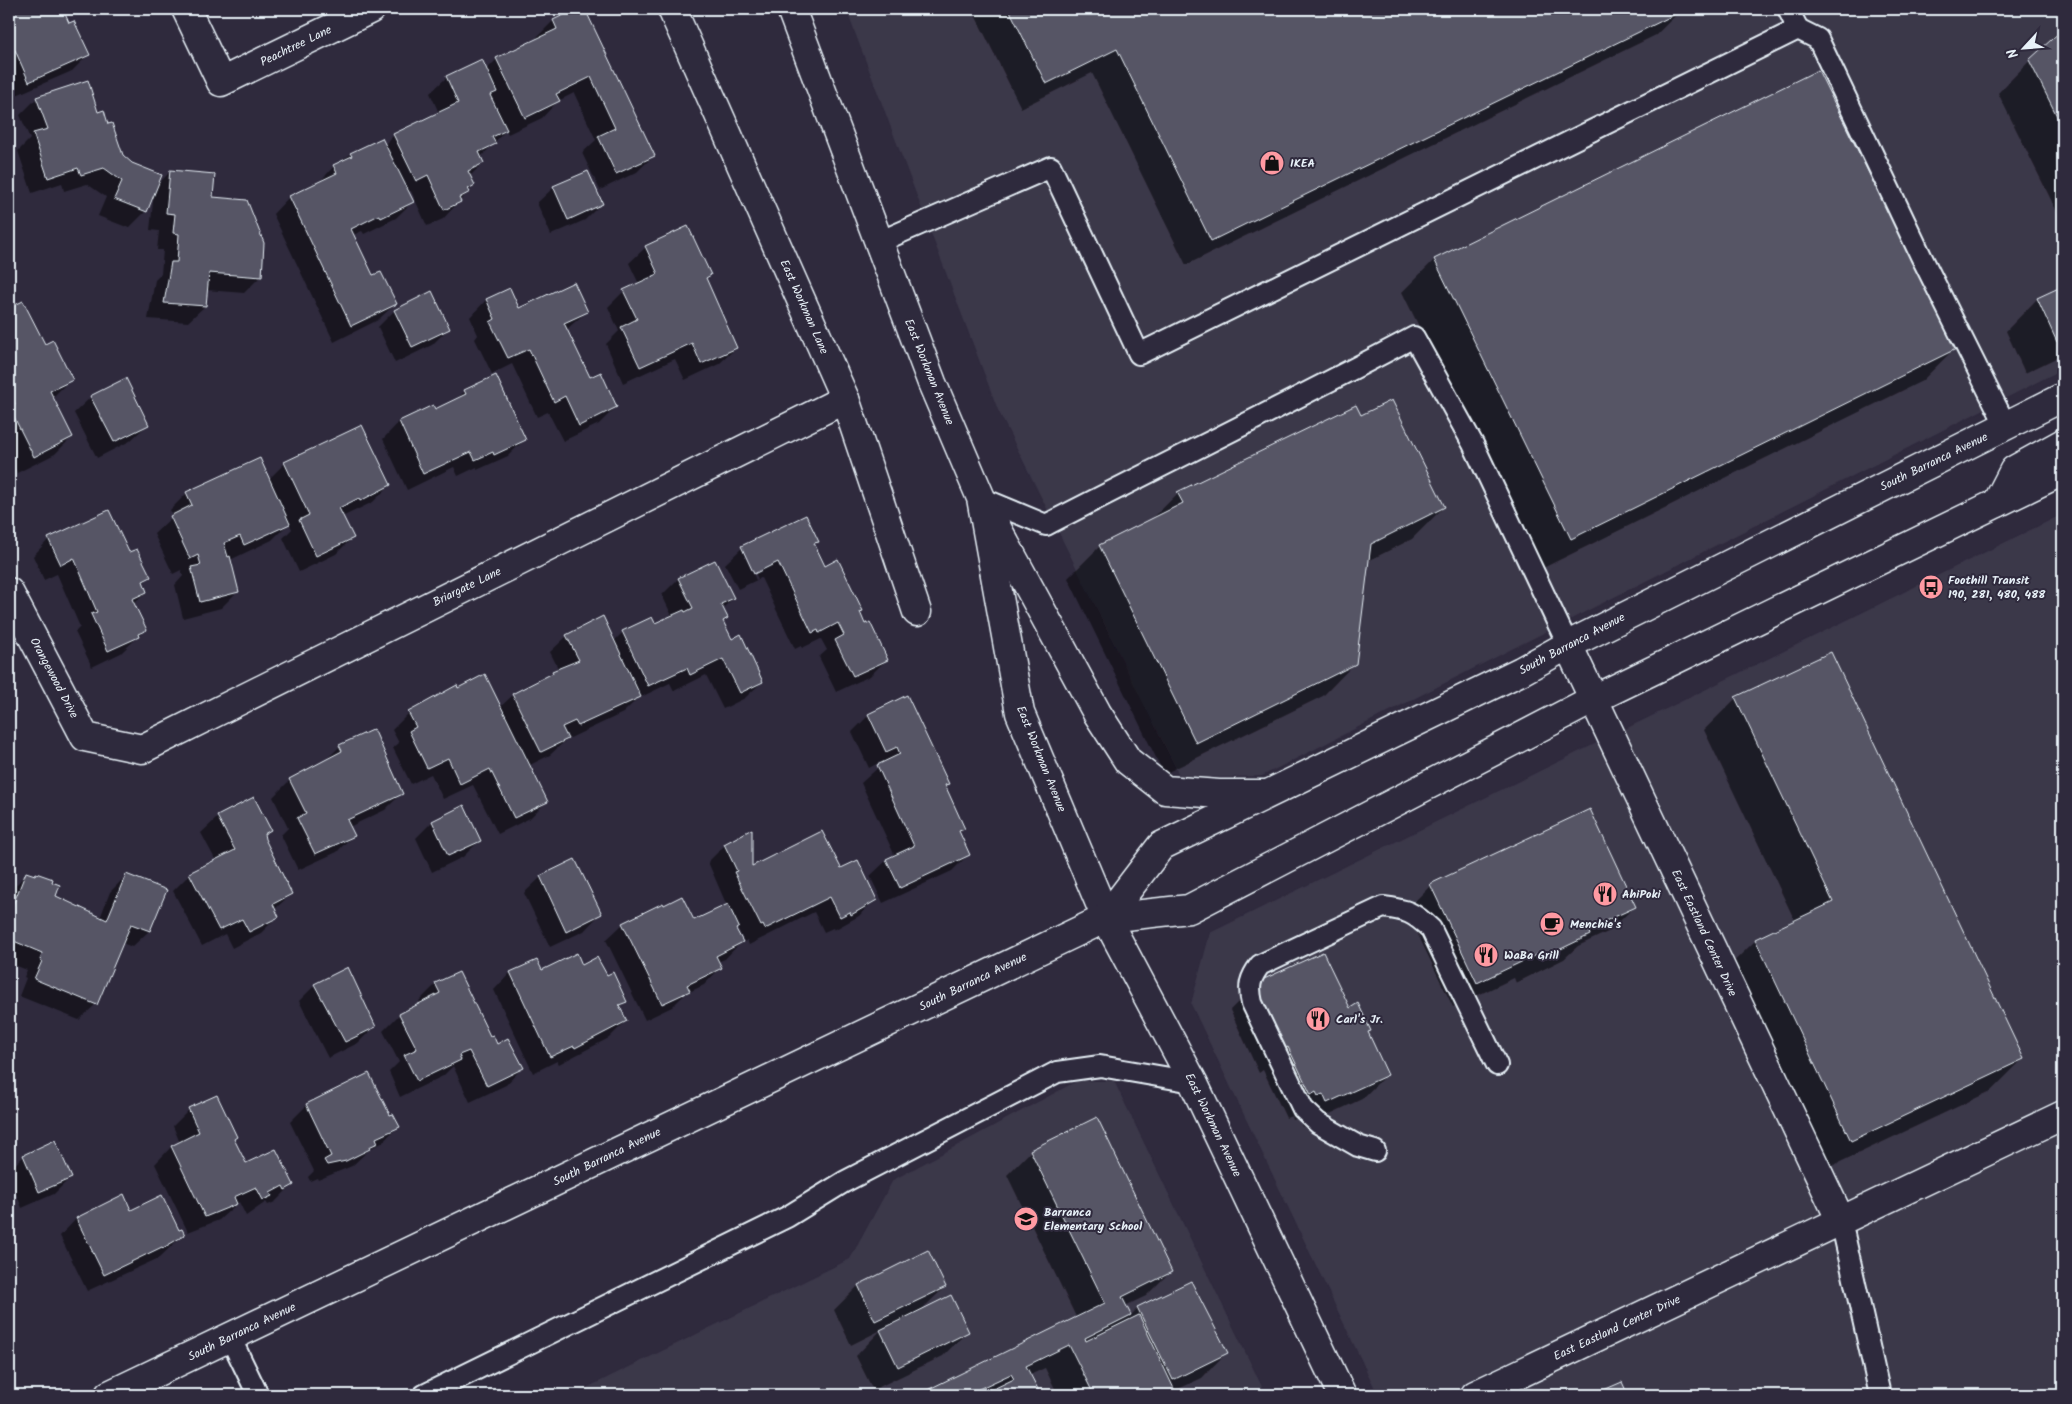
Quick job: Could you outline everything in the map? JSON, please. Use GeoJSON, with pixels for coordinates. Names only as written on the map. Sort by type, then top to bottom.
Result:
{"type":"FeatureCollection","features":[{"type":"Feature","properties":{"kind":"street","name":"Peachtree Lane"},"geometry":{"type":"LineString","coordinates":[[186,9],[221,82],[371,9]]}},
{"type":"Feature","properties":{"kind":"street","name":"East Workman Lane"},"geometry":{"type":"LineString","coordinates":[[672,9],[845,399],[918,612]]}},
{"type":"Feature","properties":{"kind":"street","name":"East Workman Avenue"},"geometry":{"type":"LineString","coordinates":[[791,9],[932,383],[981,498],[1020,713],[1106,918],[1193,1082],[1342,1395]]}},
{"type":"Feature","properties":{"kind":"street","name":"South Barranca Avenue"},"geometry":{"type":"LineString","coordinates":[[1106,918],[1161,846],[1521,672],[1568,645],[2063,397]]}},
{"type":"Feature","properties":{"kind":"street","name":"Briargate Lane"},"geometry":{"type":"LineString","coordinates":[[85,737],[142,749],[845,399]]}},
{"type":"Feature","properties":{"kind":"street"},"geometry":{"type":"LineString","coordinates":[[1996,503],[2014,470],[2063,443]]}},
{"type":"Feature","properties":{"kind":"street","name":"South Barranca Avenue"},"geometry":{"type":"LineString","coordinates":[[109,1395],[1106,918],[1190,909],[1594,699],[2063,471]]}},
{"type":"Feature","properties":{"kind":"street"},"geometry":{"type":"LineString","coordinates":[[981,498],[1097,713],[1128,761],[1165,790],[1219,794],[1271,794]]}},
{"type":"Feature","properties":{"kind":"street","name":"Orangewood Drive"},"geometry":{"type":"LineString","coordinates":[[9,592],[85,737]]}},
{"type":"Feature","properties":{"kind":"street","name":"East Eastland Center Drive"},"geometry":{"type":"LineString","coordinates":[[1568,645],[1841,1221]]}},
{"type":"Feature","properties":{"kind":"street","name":"East Eastland Center Drive"},"geometry":{"type":"LineString","coordinates":[[1475,1395],[2063,1115]]}},
{"type":"Feature","properties":{"kind":"lane"},"geometry":{"type":"LineString","coordinates":[[1788,9],[1798,29],[1818,39],[1921,256],[2006,426]]}},
{"type":"Feature","properties":{"kind":"lane"},"geometry":{"type":"LineString","coordinates":[[879,242],[1050,167],[1139,354],[1798,29]]}},
{"type":"Feature","properties":{"kind":"lane"},"geometry":{"type":"LineString","coordinates":[[981,498],[1046,525],[1176,458],[1319,388],[1414,337],[1473,444],[1568,645]]}},
{"type":"Feature","properties":{"kind":"lane"},"geometry":{"type":"LineString","coordinates":[[1375,1151],[1358,1146],[1326,1128],[1303,1110],[1252,1003],[1248,988],[1252,975],[1260,965],[1383,907],[1405,910],[1417,916],[1431,929],[1496,1065]]}},
{"type":"Feature","properties":{"kind":"lane"},"geometry":{"type":"LineString","coordinates":[[424,1395],[787,1217],[844,1182],[1057,1072],[1100,1066],[1193,1082]]}},
{"type":"Feature","properties":{"kind":"lane"},"geometry":{"type":"LineString","coordinates":[[1841,1221],[1880,1395]]}},
{"type":"Feature","properties":{"kind":"lane"},"geometry":{"type":"LineString","coordinates":[[230,1337],[258,1395]]}},
{"type":"Feature","properties":{"kind":"shaded area"},"geometry":{"type":"Polygon","coordinates":[[[846,9],[2063,9],[2063,369],[1262,776],[1181,779],[998,410],[846,9]]]}},
{"type":"Feature","properties":{"kind":"shaded area"},"geometry":{"type":"Polygon","coordinates":[[[2063,514],[2063,1395],[1378,1395],[1191,1004],[1210,933],[2063,514]]]}},
{"type":"Feature","properties":{"kind":"shaded area","name":"Barranca Elementary School"},"geometry":{"type":"Polygon","coordinates":[[[1077,1081],[1114,1081],[1266,1395],[572,1395],[850,1259],[893,1180],[1077,1081]]]}},
{"type":"Feature","properties":{"kind":"building"},"geometry":{"type":"Polygon","coordinates":[[[9,9],[63,9],[69,23],[74,21],[90,55],[29,82],[15,50],[11,51],[9,47],[9,9]]]}},
{"type":"Feature","properties":{"kind":"building"},"geometry":{"type":"Polygon","coordinates":[[[576,9],[585,9],[655,156],[616,174],[598,136],[615,128],[591,77],[556,94],[560,101],[525,118],[496,58],[557,29],[553,20],[576,9]]]}},
{"type":"Feature","properties":{"kind":"building","name":"IKEA"},"geometry":{"type":"Polygon","coordinates":[[[1009,9],[1681,9],[1682,11],[1211,241],[1117,49],[1046,84],[1009,9]]]}},
{"type":"Feature","properties":{"kind":"building"},"geometry":{"type":"Polygon","coordinates":[[[2063,29],[2063,128],[2029,60],[2063,29]]]}},
{"type":"Feature","properties":{"kind":"building"},"geometry":{"type":"Polygon","coordinates":[[[482,59],[497,92],[490,95],[507,130],[492,137],[496,144],[479,152],[484,163],[468,171],[475,185],[468,189],[470,192],[459,198],[461,202],[444,210],[428,175],[416,181],[393,134],[458,103],[446,76],[482,59]]]}},
{"type":"Feature","properties":{"kind":"building"},"geometry":{"type":"Polygon","coordinates":[[[1818,70],[1956,349],[1571,539],[1434,259],[1818,70]]]}},
{"type":"Feature","properties":{"kind":"building"},"geometry":{"type":"Polygon","coordinates":[[[88,80],[98,112],[104,110],[108,124],[112,123],[123,155],[132,163],[162,175],[147,212],[114,199],[122,181],[104,168],[81,175],[78,168],[48,178],[33,133],[48,129],[36,97],[88,80]]]}},
{"type":"Feature","properties":{"kind":"building"},"geometry":{"type":"Polygon","coordinates":[[[382,138],[414,202],[381,218],[379,215],[351,229],[373,275],[381,272],[397,304],[351,326],[289,196],[337,173],[333,165],[352,156],[350,153],[382,138]]]}},
{"type":"Feature","properties":{"kind":"building"},"geometry":{"type":"Polygon","coordinates":[[[170,170],[215,174],[213,197],[247,200],[264,243],[262,277],[209,273],[206,306],[164,303],[171,262],[177,262],[179,234],[173,233],[175,214],[166,213],[170,170]]]}},
{"type":"Feature","properties":{"kind":"building"},"geometry":{"type":"Polygon","coordinates":[[[588,171],[603,204],[568,220],[553,186],[588,171]]]}},
{"type":"Feature","properties":{"kind":"building"},"geometry":{"type":"Polygon","coordinates":[[[688,226],[711,275],[706,278],[737,348],[701,364],[692,343],[640,367],[621,327],[637,319],[623,290],[658,274],[645,246],[688,226]]]}},
{"type":"Feature","properties":{"kind":"building"},"geometry":{"type":"Polygon","coordinates":[[[574,282],[588,312],[564,323],[590,377],[601,372],[617,407],[579,426],[565,396],[554,402],[529,349],[508,358],[490,322],[495,319],[486,299],[510,288],[519,308],[574,282]]]}},
{"type":"Feature","properties":{"kind":"building"},"geometry":{"type":"Polygon","coordinates":[[[2063,286],[2063,339],[2057,342],[2037,298],[2063,286]]]}},
{"type":"Feature","properties":{"kind":"building"},"geometry":{"type":"Polygon","coordinates":[[[432,291],[450,329],[412,347],[394,310],[432,291]]]}},
{"type":"Feature","properties":{"kind":"building"},"geometry":{"type":"Polygon","coordinates":[[[23,301],[45,344],[53,340],[73,380],[50,391],[73,437],[34,457],[9,407],[15,404],[9,391],[9,308],[23,301]]]}},
{"type":"Feature","properties":{"kind":"building"},"geometry":{"type":"Polygon","coordinates":[[[496,375],[526,440],[494,455],[493,452],[475,460],[471,452],[423,474],[399,421],[433,405],[435,409],[466,394],[464,390],[496,375]]]}},
{"type":"Feature","properties":{"kind":"building"},"geometry":{"type":"Polygon","coordinates":[[[126,378],[149,425],[114,442],[90,396],[126,378]]]}},
{"type":"Feature","properties":{"kind":"building"},"geometry":{"type":"Polygon","coordinates":[[[1392,400],[1445,507],[1371,544],[1356,664],[1196,743],[1099,545],[1183,503],[1177,492],[1356,405],[1361,415],[1392,400]]]}},
{"type":"Feature","properties":{"kind":"building"},"geometry":{"type":"Polygon","coordinates":[[[362,425],[391,485],[360,501],[359,498],[339,508],[354,538],[316,556],[299,520],[309,515],[284,462],[362,425]]]}},
{"type":"Feature","properties":{"kind":"building"},"geometry":{"type":"Polygon","coordinates":[[[260,458],[290,524],[244,545],[240,536],[224,543],[228,557],[230,556],[239,592],[200,602],[191,567],[201,565],[198,555],[190,559],[170,516],[192,505],[186,492],[260,458]]]}},
{"type":"Feature","properties":{"kind":"building"},"geometry":{"type":"Polygon","coordinates":[[[109,510],[129,552],[137,549],[151,577],[143,581],[147,592],[132,599],[147,630],[138,634],[139,637],[108,651],[91,614],[97,612],[74,558],[61,565],[48,538],[109,510]]]}},
{"type":"Feature","properties":{"kind":"building"},"geometry":{"type":"Polygon","coordinates":[[[806,515],[819,542],[814,543],[825,566],[838,559],[863,611],[860,612],[865,624],[870,622],[888,660],[853,676],[835,640],[844,635],[838,623],[819,633],[818,630],[812,633],[778,562],[754,574],[741,546],[806,515]]]}},
{"type":"Feature","properties":{"kind":"building"},"geometry":{"type":"Polygon","coordinates":[[[715,560],[734,598],[721,604],[728,618],[723,621],[732,639],[741,634],[763,682],[740,693],[723,659],[690,675],[687,668],[648,686],[622,631],[652,617],[655,623],[693,608],[678,578],[715,560]]]}},
{"type":"Feature","properties":{"kind":"building"},"geometry":{"type":"Polygon","coordinates":[[[603,616],[641,697],[578,726],[575,721],[562,727],[568,739],[541,752],[512,694],[553,673],[552,671],[579,660],[566,635],[603,616]]]}},
{"type":"Feature","properties":{"kind":"building"},"geometry":{"type":"Polygon","coordinates":[[[1831,652],[2024,1059],[1851,1141],[1755,939],[1833,902],[1735,697],[1831,652]]]}},
{"type":"Feature","properties":{"kind":"building"},"geometry":{"type":"Polygon","coordinates":[[[485,674],[548,802],[514,818],[490,769],[460,784],[448,758],[427,768],[409,731],[416,727],[408,712],[457,685],[458,688],[485,674]]]}},
{"type":"Feature","properties":{"kind":"building"},"geometry":{"type":"Polygon","coordinates":[[[907,695],[949,784],[945,785],[965,829],[959,831],[970,855],[900,888],[886,859],[914,846],[877,765],[900,754],[897,747],[886,752],[868,714],[907,695]]]}},
{"type":"Feature","properties":{"kind":"building"},"geometry":{"type":"Polygon","coordinates":[[[374,729],[403,794],[347,820],[355,836],[315,854],[297,818],[306,813],[289,779],[342,751],[339,745],[374,729]]]}},
{"type":"Feature","properties":{"kind":"building"},"geometry":{"type":"Polygon","coordinates":[[[254,797],[271,830],[264,834],[265,839],[292,894],[273,904],[279,917],[249,932],[242,919],[219,930],[189,873],[235,850],[217,816],[254,797]]]}},
{"type":"Feature","properties":{"kind":"building"},"geometry":{"type":"Polygon","coordinates":[[[464,805],[481,841],[448,856],[432,821],[464,805]]]}},
{"type":"Feature","properties":{"kind":"building"},"geometry":{"type":"Polygon","coordinates":[[[1590,809],[1636,907],[1588,929],[1590,935],[1540,959],[1538,954],[1477,983],[1430,884],[1590,809]]]}},
{"type":"Feature","properties":{"kind":"building"},"geometry":{"type":"Polygon","coordinates":[[[752,829],[752,866],[822,831],[841,868],[858,860],[877,900],[851,915],[850,912],[840,917],[830,897],[765,929],[763,925],[761,926],[734,872],[737,871],[724,844],[752,829]]]}},
{"type":"Feature","properties":{"kind":"building"},"geometry":{"type":"Polygon","coordinates":[[[575,859],[602,914],[566,932],[540,876],[575,859]]]}},
{"type":"Feature","properties":{"kind":"building"},"geometry":{"type":"Polygon","coordinates":[[[26,872],[35,875],[36,873],[53,879],[52,882],[60,885],[56,896],[107,920],[126,874],[167,890],[150,931],[131,924],[97,1005],[34,979],[42,961],[40,960],[42,953],[9,939],[9,915],[26,872]]]}},
{"type":"Feature","properties":{"kind":"building"},"geometry":{"type":"Polygon","coordinates":[[[682,896],[694,920],[728,904],[739,927],[736,929],[743,942],[716,956],[722,968],[687,985],[690,991],[662,1004],[622,923],[682,896]]]}},
{"type":"Feature","properties":{"kind":"building","name":"Carl's Jr."},"geometry":{"type":"Polygon","coordinates":[[[1323,952],[1350,1008],[1358,1003],[1371,1031],[1368,1032],[1388,1075],[1327,1103],[1323,1094],[1318,1096],[1316,1092],[1311,1095],[1288,1047],[1284,1049],[1253,984],[1323,952]]]}},
{"type":"Feature","properties":{"kind":"building"},"geometry":{"type":"Polygon","coordinates":[[[577,953],[582,965],[597,957],[607,975],[613,972],[627,1002],[619,1005],[627,1021],[575,1048],[574,1046],[550,1057],[510,972],[537,960],[542,970],[577,953]]]}},
{"type":"Feature","properties":{"kind":"building"},"geometry":{"type":"Polygon","coordinates":[[[348,967],[376,1027],[345,1042],[314,984],[348,967]]]}},
{"type":"Feature","properties":{"kind":"building"},"geometry":{"type":"Polygon","coordinates":[[[459,972],[490,1036],[493,1035],[497,1044],[508,1038],[524,1068],[487,1086],[469,1051],[459,1055],[461,1060],[417,1081],[404,1055],[417,1049],[399,1014],[440,993],[435,983],[459,972]]]}},
{"type":"Feature","properties":{"kind":"building"},"geometry":{"type":"Polygon","coordinates":[[[369,1073],[390,1115],[393,1114],[400,1127],[376,1138],[378,1143],[369,1147],[370,1149],[346,1161],[327,1165],[324,1160],[331,1156],[306,1104],[369,1073]]]}},
{"type":"Feature","properties":{"kind":"building"},"geometry":{"type":"Polygon","coordinates":[[[217,1095],[237,1137],[234,1139],[246,1163],[276,1149],[294,1185],[285,1190],[283,1186],[270,1193],[272,1196],[263,1200],[256,1187],[234,1197],[237,1204],[205,1217],[171,1146],[199,1132],[188,1108],[217,1095]]]}},
{"type":"Feature","properties":{"kind":"building"},"geometry":{"type":"Polygon","coordinates":[[[1097,1117],[1172,1272],[1122,1297],[1131,1315],[1085,1338],[1086,1341],[1139,1315],[1177,1395],[1094,1395],[1069,1345],[1026,1366],[1041,1395],[981,1395],[1014,1379],[1011,1374],[966,1395],[917,1395],[1105,1303],[1030,1150],[1097,1117]]]}},
{"type":"Feature","properties":{"kind":"building"},"geometry":{"type":"Polygon","coordinates":[[[55,1140],[72,1178],[39,1192],[23,1155],[55,1140]]]}},
{"type":"Feature","properties":{"kind":"building"},"geometry":{"type":"Polygon","coordinates":[[[124,1194],[131,1210],[162,1195],[179,1230],[182,1229],[185,1235],[163,1248],[104,1275],[76,1218],[124,1194]]]}},
{"type":"Feature","properties":{"kind":"building"},"geometry":{"type":"Polygon","coordinates":[[[928,1250],[946,1287],[875,1321],[858,1285],[928,1250]]]}},
{"type":"Feature","properties":{"kind":"building"},"geometry":{"type":"Polygon","coordinates":[[[1191,1281],[1228,1353],[1173,1380],[1137,1307],[1191,1281]]]}},
{"type":"Feature","properties":{"kind":"building"},"geometry":{"type":"Polygon","coordinates":[[[951,1295],[969,1332],[898,1367],[880,1330],[951,1295]]]}},
{"type":"Feature","properties":{"kind":"building"},"geometry":{"type":"Polygon","coordinates":[[[1622,1382],[1628,1395],[1600,1395],[1599,1392],[1622,1382]]]}},
{"type":"Feature","properties":{"kind":"place","name":"IKEA"},"geometry":{"type":"Point","coordinates":[1272,163]}},
{"type":"Feature","properties":{"kind":"place","name":"Foothill Transit 190, 281, 480, 488"},"geometry":{"type":"Point","coordinates":[1931,587]}},
{"type":"Feature","properties":{"kind":"place","name":"AhiPoki"},"geometry":{"type":"Point","coordinates":[1605,894]}},
{"type":"Feature","properties":{"kind":"place","name":"Menchie's"},"geometry":{"type":"Point","coordinates":[1552,924]}},
{"type":"Feature","properties":{"kind":"place","name":"WaBa Grill"},"geometry":{"type":"Point","coordinates":[1486,955]}},
{"type":"Feature","properties":{"kind":"place","name":"Carl's Jr."},"geometry":{"type":"Point","coordinates":[1318,1019]}},
{"type":"Feature","properties":{"kind":"place","name":"Barranca Elementary School"},"geometry":{"type":"Point","coordinates":[1026,1219]}}]}
